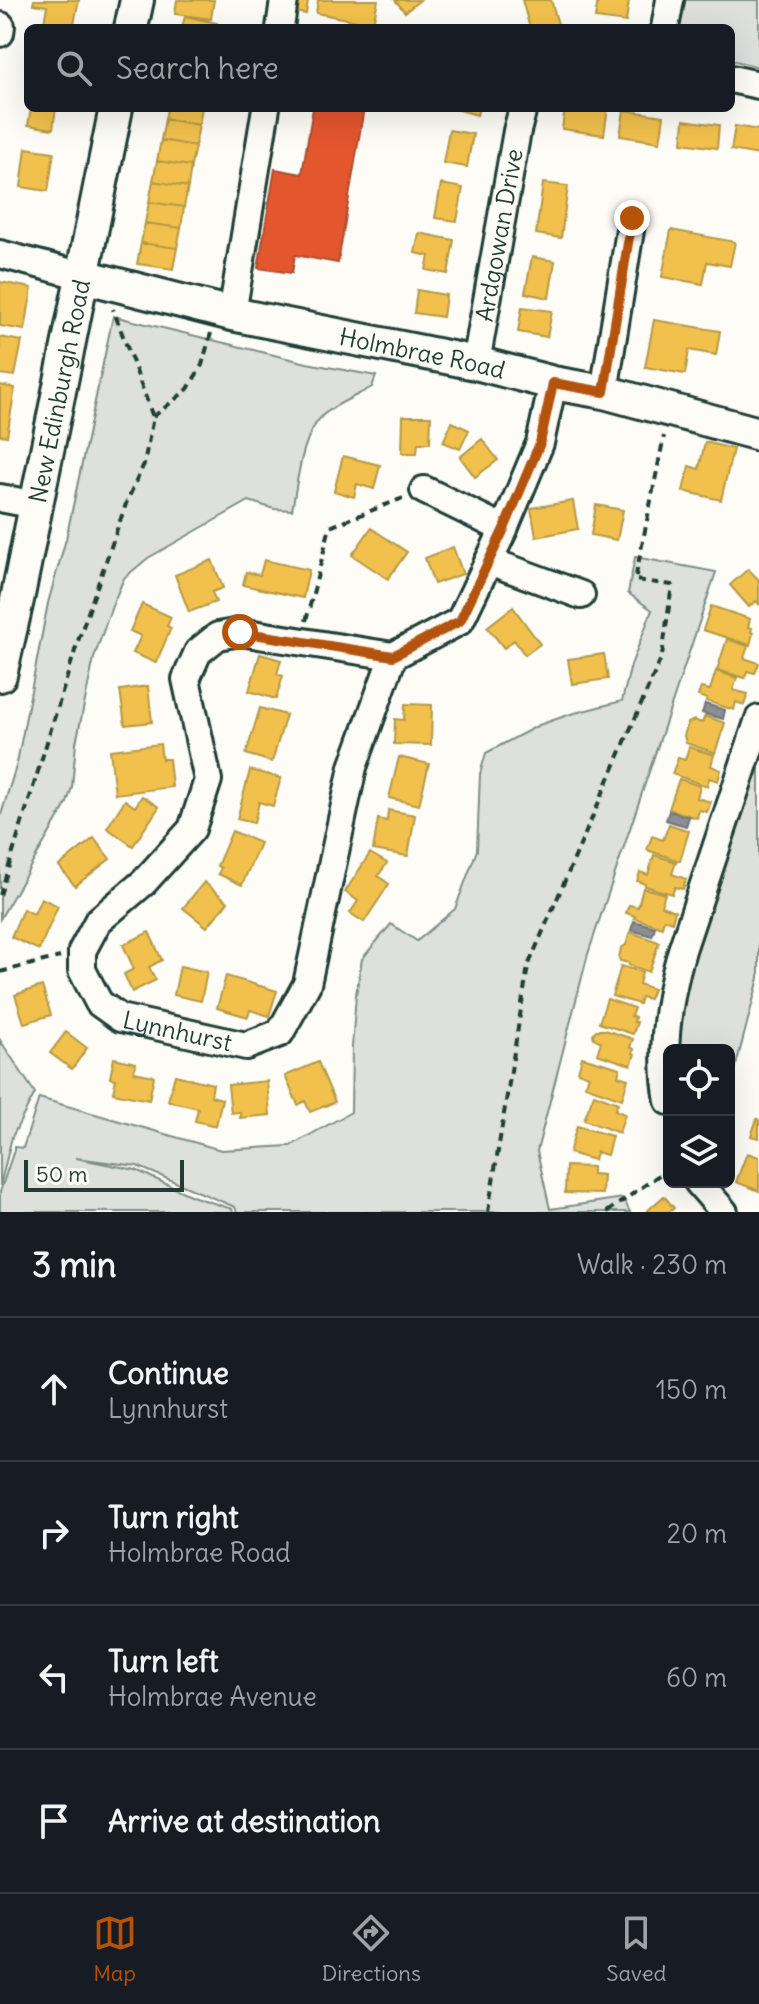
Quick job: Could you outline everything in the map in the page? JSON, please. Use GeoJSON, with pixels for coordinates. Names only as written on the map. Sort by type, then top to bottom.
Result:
{"type":"FeatureCollection","features":[{"type":"Feature","properties":{"kind":"main road"},"geometry":{"type":"LineString","coordinates":[[132,24],[137,0]]}},
{"type":"Feature","properties":{"kind":"main road","name":"New Edinburgh Road"},"geometry":{"type":"LineString","coordinates":[[0,675],[36,505],[92,279],[115,112]]}},
{"type":"Feature","properties":{"kind":"main road","name":"Holmbrae Road"},"geometry":{"type":"LineString","coordinates":[[92,279],[224,312],[604,392],[759,434]]}},
{"type":"Feature","properties":{"kind":"street"},"geometry":{"type":"LineString","coordinates":[[281,24],[284,0]]}},
{"type":"Feature","properties":{"kind":"street"},"geometry":{"type":"LineString","coordinates":[[666,24],[670,0]]}},
{"type":"Feature","properties":{"kind":"street"},"geometry":{"type":"LineString","coordinates":[[735,80],[759,85]]}},
{"type":"Feature","properties":{"kind":"street"},"geometry":{"type":"LineString","coordinates":[[224,312],[265,112]]}},
{"type":"Feature","properties":{"kind":"street","name":"Ardgowan Drive"},"geometry":{"type":"LineString","coordinates":[[476,363],[522,112]]}},
{"type":"Feature","properties":{"kind":"street"},"geometry":{"type":"LineString","coordinates":[[604,392],[632,218]]}},
{"type":"Feature","properties":{"kind":"street"},"geometry":{"type":"LineString","coordinates":[[0,254],[92,279]]}},
{"type":"Feature","properties":{"kind":"street"},"geometry":{"type":"LineString","coordinates":[[82,951],[98,921],[144,882],[192,829],[208,780],[186,679],[198,652],[218,636],[240,632],[393,656],[460,621],[504,529],[540,443],[553,383]]}},
{"type":"Feature","properties":{"kind":"street"},"geometry":{"type":"LineString","coordinates":[[424,490],[504,529]]}},
{"type":"Feature","properties":{"kind":"street"},"geometry":{"type":"LineString","coordinates":[[0,498],[36,505]]}},
{"type":"Feature","properties":{"kind":"street"},"geometry":{"type":"LineString","coordinates":[[489,561],[581,595]]}},
{"type":"Feature","properties":{"kind":"street","name":"Lynnhurst"},"geometry":{"type":"LineString","coordinates":[[82,951],[82,970],[99,1003],[120,1018],[246,1046],[280,1033],[307,984],[353,767],[393,656]]}},
{"type":"Feature","properties":{"kind":"street"},"geometry":{"type":"LineString","coordinates":[[666,1044],[672,986],[682,950],[759,719]]}},
{"type":"Feature","properties":{"kind":"street"},"geometry":{"type":"LineString","coordinates":[[703,1188],[724,1212]]}},
{"type":"Feature","properties":{"kind":"path"},"geometry":{"type":"LineString","coordinates":[[0,895],[78,641],[127,501],[144,464],[153,417],[92,279]]}},
{"type":"Feature","properties":{"kind":"path"},"geometry":{"type":"LineString","coordinates":[[153,417],[188,389],[202,365],[224,312]]}},
{"type":"Feature","properties":{"kind":"path"},"geometry":{"type":"LineString","coordinates":[[488,1212],[528,966],[662,656],[672,585],[635,580],[669,410]]}},
{"type":"Feature","properties":{"kind":"path"},"geometry":{"type":"LineString","coordinates":[[301,641],[330,527],[424,490]]}},
{"type":"Feature","properties":{"kind":"path"},"geometry":{"type":"LineString","coordinates":[[0,972],[82,951]]}},
{"type":"Feature","properties":{"kind":"path"},"geometry":{"type":"LineString","coordinates":[[607,1212],[663,1172]]}},
{"type":"Feature","properties":{"kind":"shaded area"},"geometry":{"type":"Polygon","coordinates":[[[679,0],[759,0],[759,67],[735,61],[735,24],[676,24],[679,0]]]}},
{"type":"Feature","properties":{"kind":"shaded area"},"geometry":{"type":"Polygon","coordinates":[[[113,316],[307,363],[376,376],[372,387],[334,407],[316,424],[305,446],[292,510],[274,509],[249,501],[148,558],[124,578],[94,658],[67,803],[0,919],[0,818],[17,763],[48,603],[66,539],[113,316]]]}},
{"type":"Feature","properties":{"kind":"shaded area"},"geometry":{"type":"Polygon","coordinates":[[[635,557],[716,572],[588,954],[537,1151],[550,1209],[623,1198],[630,1212],[237,1212],[235,1207],[137,1166],[76,1158],[136,1170],[233,1212],[0,1212],[0,1192],[15,1147],[23,1148],[39,1098],[221,1150],[290,1146],[351,1112],[352,1047],[362,959],[391,924],[417,941],[455,909],[477,850],[480,774],[486,753],[539,725],[622,701],[631,665],[652,610],[628,593],[635,557]]]}},
{"type":"Feature","properties":{"kind":"shaded area"},"geometry":{"type":"Polygon","coordinates":[[[756,763],[759,764],[759,978],[735,1069],[735,1044],[677,1044],[686,972],[756,763]]]}},
{"type":"Feature","properties":{"kind":"shaded area"},"geometry":{"type":"Polygon","coordinates":[[[0,1040],[35,1093],[12,1137],[0,1186],[0,1040]]]}},
{"type":"Feature","properties":{"kind":"building: Homes"},"geometry":{"type":"Polygon","coordinates":[[[34,0],[79,0],[74,24],[44,24],[47,6],[33,4],[34,0]]]}},
{"type":"Feature","properties":{"kind":"building: Homes"},"geometry":{"type":"Polygon","coordinates":[[[177,0],[214,0],[211,19],[175,14],[177,0]]]}},
{"type":"Feature","properties":{"kind":"building: Homes"},"geometry":{"type":"Polygon","coordinates":[[[292,0],[308,0],[306,14],[290,11],[292,0]]]}},
{"type":"Feature","properties":{"kind":"building: Homes"},"geometry":{"type":"Polygon","coordinates":[[[318,0],[378,0],[373,24],[316,13],[318,0]]]}},
{"type":"Feature","properties":{"kind":"building: Homes"},"geometry":{"type":"Polygon","coordinates":[[[395,0],[420,0],[405,12],[395,0]]]}},
{"type":"Feature","properties":{"kind":"building: Homes"},"geometry":{"type":"Polygon","coordinates":[[[522,0],[551,0],[558,24],[529,24],[522,0]]]}},
{"type":"Feature","properties":{"kind":"building: Homes"},"geometry":{"type":"Polygon","coordinates":[[[598,0],[629,0],[626,22],[595,18],[598,0]]]}},
{"type":"Feature","properties":{"kind":"building: Homes"},"geometry":{"type":"Polygon","coordinates":[[[185,16],[217,23],[217,24],[183,24],[185,16]]]}},
{"type":"Feature","properties":{"kind":"building: Homes"},"geometry":{"type":"Polygon","coordinates":[[[30,112],[55,112],[53,129],[28,125],[30,112]]]}},
{"type":"Feature","properties":{"kind":"building: Homes"},"geometry":{"type":"Polygon","coordinates":[[[166,112],[201,112],[199,125],[165,119],[166,112]]]}},
{"type":"Feature","properties":{"kind":"building: Homes"},"geometry":{"type":"Polygon","coordinates":[[[564,112],[607,112],[604,135],[562,129],[564,112]]]}},
{"type":"Feature","properties":{"kind":"building: Homes"},"geometry":{"type":"Polygon","coordinates":[[[624,112],[664,116],[660,142],[620,136],[624,112]]]}},
{"type":"Feature","properties":{"kind":"building: Homes"},"geometry":{"type":"Polygon","coordinates":[[[165,119],[199,125],[195,146],[161,140],[165,119]]]}},
{"type":"Feature","properties":{"kind":"building: Homes"},"geometry":{"type":"Polygon","coordinates":[[[684,120],[719,125],[717,148],[682,143],[684,120]]]}},
{"type":"Feature","properties":{"kind":"building: Homes"},"geometry":{"type":"Polygon","coordinates":[[[735,126],[759,130],[759,155],[731,150],[735,126]]]}},
{"type":"Feature","properties":{"kind":"building: Homes"},"geometry":{"type":"Polygon","coordinates":[[[449,130],[473,134],[467,167],[443,163],[449,130]]]}},
{"type":"Feature","properties":{"kind":"building: Homes"},"geometry":{"type":"Polygon","coordinates":[[[161,140],[195,146],[191,166],[157,161],[161,140]]]}},
{"type":"Feature","properties":{"kind":"building: Homes"},"geometry":{"type":"Polygon","coordinates":[[[26,148],[54,152],[48,191],[21,187],[26,148]]]}},
{"type":"Feature","properties":{"kind":"building: Homes"},"geometry":{"type":"Polygon","coordinates":[[[157,161],[191,166],[188,187],[153,181],[157,161]]]}},
{"type":"Feature","properties":{"kind":"building: Homes"},"geometry":{"type":"Polygon","coordinates":[[[153,181],[188,187],[184,207],[149,202],[153,181]]]}},
{"type":"Feature","properties":{"kind":"building: Homes"},"geometry":{"type":"Polygon","coordinates":[[[543,183],[568,186],[561,238],[536,234],[543,183]]]}},
{"type":"Feature","properties":{"kind":"building: Homes"},"geometry":{"type":"Polygon","coordinates":[[[441,184],[463,188],[457,221],[435,218],[441,184]]]}},
{"type":"Feature","properties":{"kind":"building: Homes"},"geometry":{"type":"Polygon","coordinates":[[[149,202],[184,207],[181,228],[145,223],[149,202]]]}},
{"type":"Feature","properties":{"kind":"building: Homes"},"geometry":{"type":"Polygon","coordinates":[[[145,223],[181,228],[177,248],[141,243],[145,223]]]}},
{"type":"Feature","properties":{"kind":"building: Homes"},"geometry":{"type":"Polygon","coordinates":[[[671,230],[735,242],[730,266],[707,262],[703,284],[662,277],[671,230]]]}},
{"type":"Feature","properties":{"kind":"building: Homes"},"geometry":{"type":"Polygon","coordinates":[[[419,233],[454,240],[448,274],[426,270],[429,256],[415,253],[419,233]]]}},
{"type":"Feature","properties":{"kind":"building: Homes"},"geometry":{"type":"Polygon","coordinates":[[[141,243],[177,248],[173,269],[137,264],[141,243]]]}},
{"type":"Feature","properties":{"kind":"building: Homes"},"geometry":{"type":"Polygon","coordinates":[[[532,257],[555,261],[549,298],[525,293],[532,257]]]}},
{"type":"Feature","properties":{"kind":"building: Homes"},"geometry":{"type":"Polygon","coordinates":[[[0,282],[32,288],[25,330],[0,326],[0,282]]]}},
{"type":"Feature","properties":{"kind":"building: Homes"},"geometry":{"type":"Polygon","coordinates":[[[417,290],[446,295],[443,317],[414,313],[417,290]]]}},
{"type":"Feature","properties":{"kind":"building: Homes"},"geometry":{"type":"Polygon","coordinates":[[[522,307],[552,311],[547,337],[518,332],[522,307]]]}},
{"type":"Feature","properties":{"kind":"building: Homes"},"geometry":{"type":"Polygon","coordinates":[[[654,320],[720,331],[716,355],[689,350],[685,374],[645,367],[654,320]]]}},
{"type":"Feature","properties":{"kind":"building: Homes"},"geometry":{"type":"Polygon","coordinates":[[[0,337],[22,341],[15,376],[0,374],[0,337]]]}},
{"type":"Feature","properties":{"kind":"building: Homes"},"geometry":{"type":"Polygon","coordinates":[[[0,385],[15,388],[7,436],[0,435],[0,385]]]}},
{"type":"Feature","properties":{"kind":"building: Homes"},"geometry":{"type":"Polygon","coordinates":[[[403,416],[431,416],[430,443],[418,443],[417,453],[402,453],[403,416]]]}},
{"type":"Feature","properties":{"kind":"building: Homes"},"geometry":{"type":"Polygon","coordinates":[[[452,422],[469,430],[460,449],[443,442],[452,422]]]}},
{"type":"Feature","properties":{"kind":"building: Homes"},"geometry":{"type":"Polygon","coordinates":[[[482,439],[498,460],[475,477],[460,457],[482,439]]]}},
{"type":"Feature","properties":{"kind":"building: Homes"},"geometry":{"type":"Polygon","coordinates":[[[705,442],[733,449],[721,500],[683,491],[689,466],[699,469],[705,442]]]}},
{"type":"Feature","properties":{"kind":"building: Homes"},"geometry":{"type":"Polygon","coordinates":[[[343,456],[380,465],[374,489],[357,484],[354,497],[334,491],[343,456]]]}},
{"type":"Feature","properties":{"kind":"building: Homes"},"geometry":{"type":"Polygon","coordinates":[[[573,501],[578,529],[536,537],[531,508],[573,501]]]}},
{"type":"Feature","properties":{"kind":"building: Homes"},"geometry":{"type":"Polygon","coordinates":[[[596,505],[623,510],[617,540],[591,535],[596,505]]]}},
{"type":"Feature","properties":{"kind":"building: Homes"},"geometry":{"type":"Polygon","coordinates":[[[371,528],[407,552],[388,579],[352,555],[371,528]]]}},
{"type":"Feature","properties":{"kind":"building: Homes"},"geometry":{"type":"Polygon","coordinates":[[[453,547],[463,574],[434,584],[425,558],[453,547]]]}},
{"type":"Feature","properties":{"kind":"building: Homes"},"geometry":{"type":"Polygon","coordinates":[[[212,560],[223,588],[212,592],[216,602],[189,612],[175,575],[212,560]]]}},
{"type":"Feature","properties":{"kind":"building: Homes"},"geometry":{"type":"Polygon","coordinates":[[[264,560],[309,570],[303,598],[243,585],[246,572],[260,575],[264,560]]]}},
{"type":"Feature","properties":{"kind":"building: Homes"},"geometry":{"type":"Polygon","coordinates":[[[748,569],[759,580],[759,604],[756,601],[749,607],[730,585],[748,569]]]}},
{"type":"Feature","properties":{"kind":"building: Homes"},"geometry":{"type":"Polygon","coordinates":[[[142,604],[171,617],[167,626],[171,628],[156,663],[133,653],[141,636],[130,631],[142,604]]]}},
{"type":"Feature","properties":{"kind":"building: Homes"},"geometry":{"type":"Polygon","coordinates":[[[711,606],[750,619],[748,627],[752,628],[753,633],[750,645],[703,630],[711,606]]]}},
{"type":"Feature","properties":{"kind":"building: Homes"},"geometry":{"type":"Polygon","coordinates":[[[513,607],[540,644],[525,655],[514,640],[504,648],[487,627],[513,607]]]}},
{"type":"Feature","properties":{"kind":"building: Homes"},"geometry":{"type":"Polygon","coordinates":[[[727,639],[748,646],[744,658],[759,663],[755,673],[747,671],[745,678],[717,670],[727,639]]]}},
{"type":"Feature","properties":{"kind":"building: Homes"},"geometry":{"type":"Polygon","coordinates":[[[260,654],[281,660],[277,674],[283,676],[276,699],[249,691],[260,654]]]}},
{"type":"Feature","properties":{"kind":"building: Homes"},"geometry":{"type":"Polygon","coordinates":[[[604,654],[608,679],[572,684],[568,659],[604,654]]]}},
{"type":"Feature","properties":{"kind":"building: Homes"},"geometry":{"type":"Polygon","coordinates":[[[716,671],[737,678],[733,690],[748,694],[744,705],[736,702],[734,710],[698,696],[701,688],[710,690],[716,671]]]}},
{"type":"Feature","properties":{"kind":"building: Homes"},"geometry":{"type":"Polygon","coordinates":[[[148,686],[152,722],[125,725],[120,690],[148,686]]]}},
{"type":"Feature","properties":{"kind":"building: Homes"},"geometry":{"type":"Polygon","coordinates":[[[405,704],[432,705],[431,745],[394,744],[395,719],[404,720],[405,704]]]}},
{"type":"Feature","properties":{"kind":"building: Homes"},"geometry":{"type":"Polygon","coordinates":[[[260,708],[286,715],[272,762],[246,754],[260,708]]]}},
{"type":"Feature","properties":{"kind":"building: Homes"},"geometry":{"type":"Polygon","coordinates":[[[705,716],[725,723],[715,753],[686,743],[684,736],[688,723],[694,720],[702,723],[705,716]]]}},
{"type":"Feature","properties":{"kind":"building: Homes"},"geometry":{"type":"Polygon","coordinates":[[[160,744],[162,759],[169,759],[172,787],[115,794],[110,750],[160,744]]]}},
{"type":"Feature","properties":{"kind":"building: Homes"},"geometry":{"type":"Polygon","coordinates":[[[689,747],[714,755],[711,766],[721,770],[718,781],[709,778],[707,786],[672,774],[678,758],[685,760],[689,747]]]}},
{"type":"Feature","properties":{"kind":"building: Homes"},"geometry":{"type":"Polygon","coordinates":[[[399,757],[429,764],[419,805],[389,798],[399,757]]]}},
{"type":"Feature","properties":{"kind":"building: Homes"},"geometry":{"type":"Polygon","coordinates":[[[250,770],[281,778],[273,806],[259,802],[254,823],[237,819],[250,770]]]}},
{"type":"Feature","properties":{"kind":"building: Homes"},"geometry":{"type":"Polygon","coordinates":[[[679,779],[700,786],[697,798],[711,802],[707,812],[699,810],[697,818],[669,809],[679,779]]]}},
{"type":"Feature","properties":{"kind":"building: Homes"},"geometry":{"type":"Polygon","coordinates":[[[142,796],[159,807],[133,846],[107,828],[125,800],[135,807],[142,796]]]}},
{"type":"Feature","properties":{"kind":"building: Homes"},"geometry":{"type":"Polygon","coordinates":[[[388,810],[415,815],[408,856],[373,850],[378,819],[387,821],[388,810]]]}},
{"type":"Feature","properties":{"kind":"building: Homes"},"geometry":{"type":"Polygon","coordinates":[[[669,824],[689,831],[680,861],[647,850],[652,836],[663,840],[669,824]]]}},
{"type":"Feature","properties":{"kind":"building: Homes"},"geometry":{"type":"Polygon","coordinates":[[[232,831],[260,843],[242,885],[218,874],[221,868],[217,866],[232,831]]]}},
{"type":"Feature","properties":{"kind":"building: Homes"},"geometry":{"type":"Polygon","coordinates":[[[94,838],[110,859],[75,886],[59,866],[94,838]]]}},
{"type":"Feature","properties":{"kind":"building: Homes"},"geometry":{"type":"Polygon","coordinates":[[[370,853],[387,863],[378,876],[389,884],[364,922],[350,913],[358,901],[345,892],[370,853]]]}},
{"type":"Feature","properties":{"kind":"building: Homes"},"geometry":{"type":"Polygon","coordinates":[[[654,855],[676,862],[672,874],[686,879],[683,889],[675,887],[672,894],[637,881],[640,872],[648,875],[654,855]]]}},
{"type":"Feature","properties":{"kind":"building: Homes"},"geometry":{"type":"Polygon","coordinates":[[[204,882],[228,902],[207,927],[183,908],[204,882]]]}},
{"type":"Feature","properties":{"kind":"building: Homes"},"geometry":{"type":"Polygon","coordinates":[[[643,888],[665,894],[661,906],[675,911],[672,922],[664,919],[662,927],[626,913],[629,905],[638,907],[643,888]]]}},
{"type":"Feature","properties":{"kind":"building: Homes"},"geometry":{"type":"Polygon","coordinates":[[[41,898],[58,906],[39,950],[11,937],[23,909],[34,914],[41,898]]]}},
{"type":"Feature","properties":{"kind":"building: Homes"},"geometry":{"type":"Polygon","coordinates":[[[149,932],[162,960],[149,967],[156,980],[132,992],[124,974],[134,969],[123,945],[149,932]]]}},
{"type":"Feature","properties":{"kind":"building: Homes"},"geometry":{"type":"Polygon","coordinates":[[[630,932],[659,942],[649,972],[620,961],[621,948],[626,945],[630,932]]]}},
{"type":"Feature","properties":{"kind":"building: Homes"},"geometry":{"type":"Polygon","coordinates":[[[180,966],[207,972],[201,1001],[174,995],[180,966]]]}},
{"type":"Feature","properties":{"kind":"building: Homes"},"geometry":{"type":"Polygon","coordinates":[[[621,966],[642,972],[639,984],[653,989],[649,999],[641,997],[639,1004],[612,996],[621,966]]]}},
{"type":"Feature","properties":{"kind":"building: Homes"},"geometry":{"type":"Polygon","coordinates":[[[226,976],[277,991],[269,1016],[250,1010],[248,1017],[217,1008],[226,976]]]}},
{"type":"Feature","properties":{"kind":"building: Homes"},"geometry":{"type":"Polygon","coordinates":[[[42,986],[51,1015],[24,1023],[15,995],[42,986]]]}},
{"type":"Feature","properties":{"kind":"building: Homes"},"geometry":{"type":"Polygon","coordinates":[[[607,999],[634,1008],[631,1016],[637,1022],[633,1034],[599,1023],[607,999]]]}},
{"type":"Feature","properties":{"kind":"building: Homes"},"geometry":{"type":"Polygon","coordinates":[[[596,1030],[633,1039],[630,1047],[635,1054],[631,1065],[597,1054],[601,1042],[594,1038],[596,1030]]]}},
{"type":"Feature","properties":{"kind":"building: Homes"},"geometry":{"type":"Polygon","coordinates":[[[66,1032],[87,1048],[72,1069],[50,1053],[66,1032]]]}},
{"type":"Feature","properties":{"kind":"building: Homes"},"geometry":{"type":"Polygon","coordinates":[[[582,1057],[620,1068],[618,1076],[628,1079],[622,1099],[585,1086],[589,1076],[578,1072],[582,1057]]]}},
{"type":"Feature","properties":{"kind":"building: Homes"},"geometry":{"type":"Polygon","coordinates":[[[114,1058],[136,1063],[134,1072],[154,1076],[149,1100],[113,1093],[116,1079],[110,1078],[114,1058]]]}},
{"type":"Feature","properties":{"kind":"building: Homes"},"geometry":{"type":"Polygon","coordinates":[[[318,1062],[335,1102],[310,1112],[305,1101],[298,1105],[285,1076],[318,1062]]]}},
{"type":"Feature","properties":{"kind":"building: Homes"},"geometry":{"type":"Polygon","coordinates":[[[175,1075],[213,1084],[211,1096],[222,1099],[216,1126],[195,1121],[198,1108],[168,1101],[175,1075]]]}},
{"type":"Feature","properties":{"kind":"building: Homes"},"geometry":{"type":"Polygon","coordinates":[[[267,1081],[270,1115],[240,1118],[240,1112],[231,1113],[228,1085],[267,1081]]]}},
{"type":"Feature","properties":{"kind":"building: Homes"},"geometry":{"type":"Polygon","coordinates":[[[594,1094],[618,1103],[615,1110],[625,1114],[619,1133],[584,1120],[594,1094]]]}},
{"type":"Feature","properties":{"kind":"building: Homes"},"geometry":{"type":"Polygon","coordinates":[[[759,1120],[759,1138],[751,1136],[759,1120]]]}},
{"type":"Feature","properties":{"kind":"building: Homes"},"geometry":{"type":"Polygon","coordinates":[[[577,1126],[612,1136],[607,1155],[596,1152],[594,1160],[569,1153],[577,1126]]]}},
{"type":"Feature","properties":{"kind":"building: Homes"},"geometry":{"type":"Polygon","coordinates":[[[747,1153],[759,1157],[759,1191],[736,1182],[747,1153]]]}},
{"type":"Feature","properties":{"kind":"building: Homes"},"geometry":{"type":"Polygon","coordinates":[[[566,1166],[592,1167],[592,1174],[603,1175],[602,1194],[565,1193],[566,1166]]]}},
{"type":"Feature","properties":{"kind":"building: Homes"},"geometry":{"type":"Polygon","coordinates":[[[664,1196],[674,1208],[669,1212],[646,1212],[664,1196]]]}},
{"type":"Feature","properties":{"kind":"building: Shops"},"geometry":{"type":"Polygon","coordinates":[[[312,112],[363,112],[338,263],[295,255],[292,273],[258,268],[275,169],[302,174],[312,112]]]}},
{"type":"Feature","properties":{"kind":"building: Industry"},"geometry":{"type":"Polygon","coordinates":[[[705,704],[725,710],[723,719],[702,713],[705,704]]]}},
{"type":"Feature","properties":{"kind":"building: Industry"},"geometry":{"type":"Polygon","coordinates":[[[669,811],[689,817],[686,826],[666,820],[669,811]]]}},
{"type":"Feature","properties":{"kind":"building: Industry"},"geometry":{"type":"Polygon","coordinates":[[[634,921],[655,927],[652,936],[631,930],[634,921]]]}},
{"type":"Feature","properties":{"kind":"route"},"geometry":{"type":"LineString","coordinates":[[240,632],[393,656],[460,621],[504,529],[540,443],[553,383],[604,392],[632,218]]}}]}
